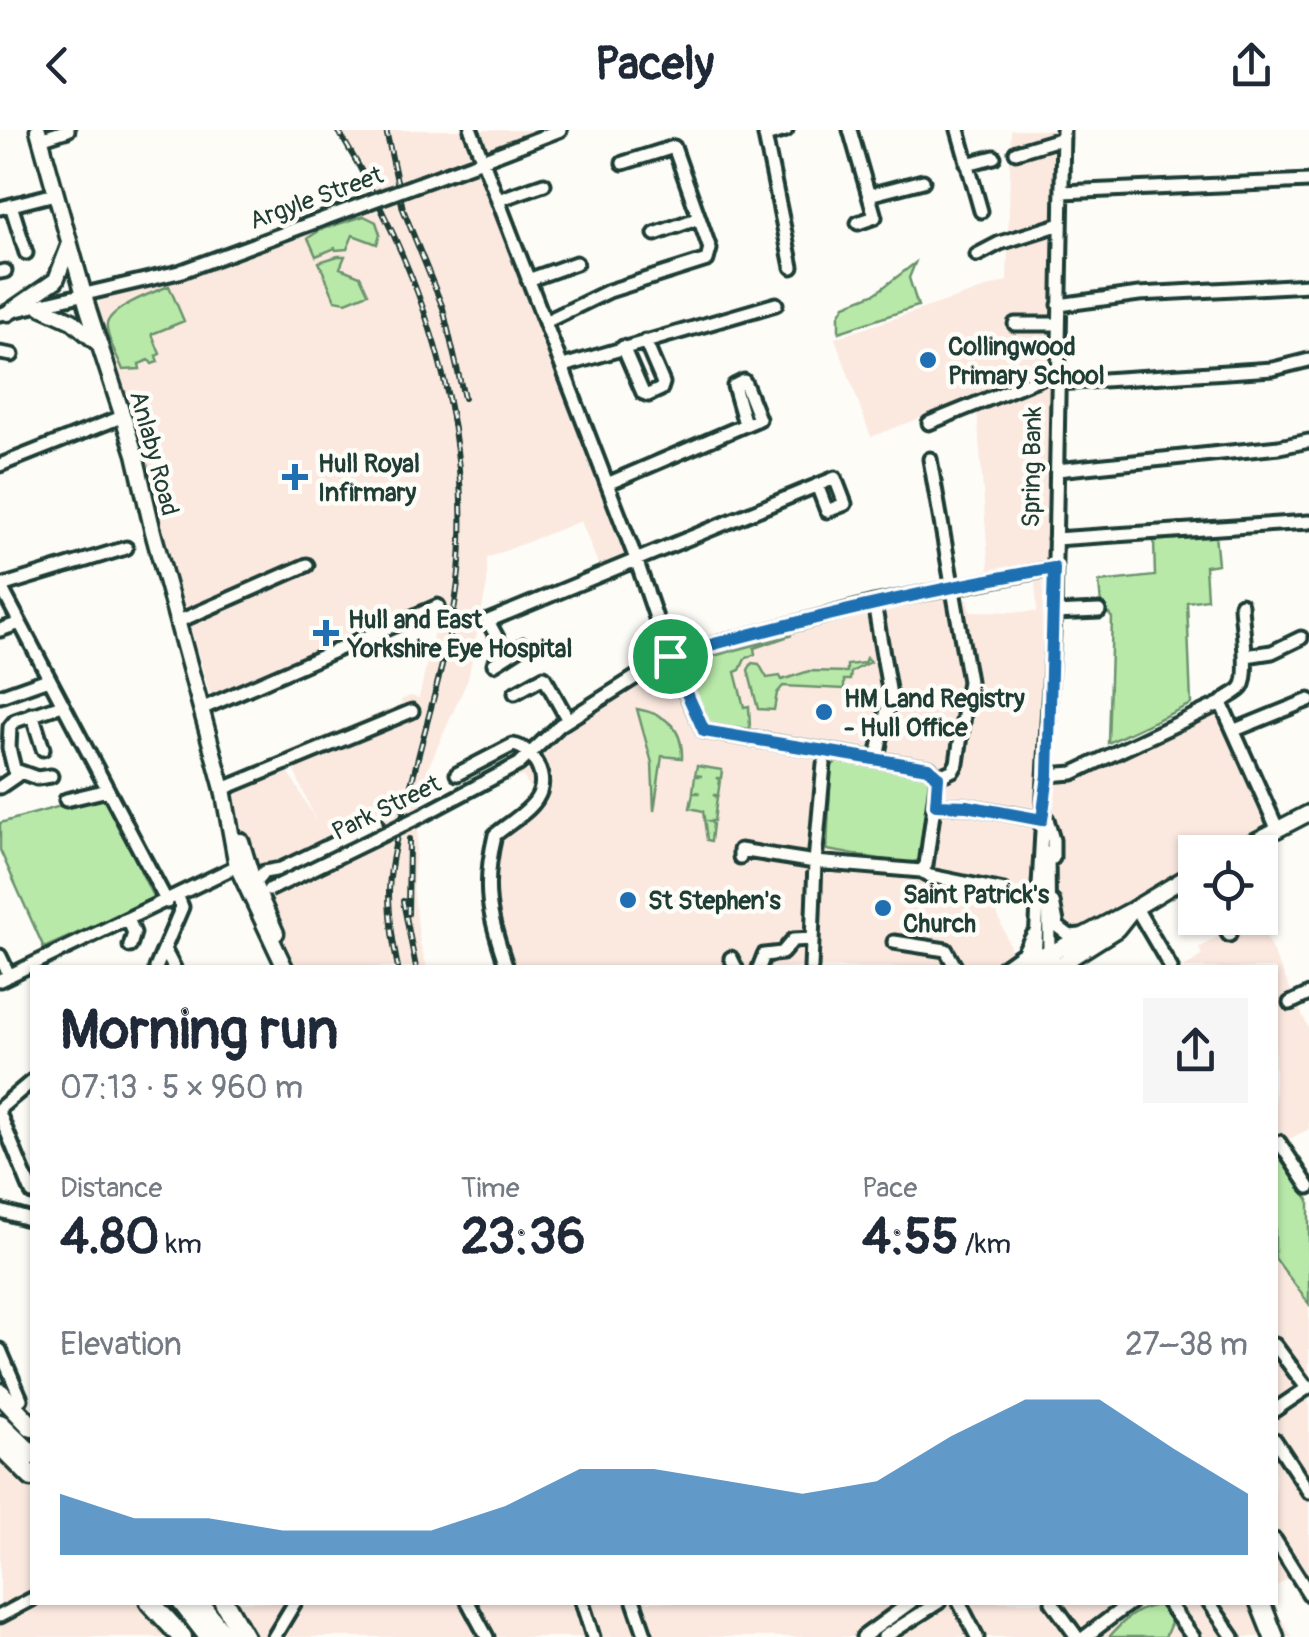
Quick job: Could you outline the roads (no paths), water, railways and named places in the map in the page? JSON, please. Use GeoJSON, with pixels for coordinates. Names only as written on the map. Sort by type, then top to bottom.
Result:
{"type":"FeatureCollection","features":[{"type":"Feature","properties":{"kind":"highway"},"geometry":{"type":"LineString","coordinates":[[0,1393],[30,1424]]}},
{"type":"Feature","properties":{"kind":"highway"},"geometry":{"type":"LineString","coordinates":[[0,1409],[30,1437]]}},
{"type":"Feature","properties":{"kind":"highway"},"geometry":{"type":"LineString","coordinates":[[0,1424],[30,1453]]}},
{"type":"Feature","properties":{"kind":"highway"},"geometry":{"type":"LineString","coordinates":[[0,1446],[30,1475]]}},
{"type":"Feature","properties":{"kind":"highway"},"geometry":{"type":"LineString","coordinates":[[153,1605],[182,1637]]}},
{"type":"Feature","properties":{"kind":"highway"},"geometry":{"type":"LineString","coordinates":[[184,1605],[210,1637]]}},
{"type":"Feature","properties":{"kind":"highway"},"geometry":{"type":"LineString","coordinates":[[200,1605],[224,1637]]}},
{"type":"Feature","properties":{"kind":"highway"},"geometry":{"type":"LineString","coordinates":[[226,1605],[244,1637]]}},
{"type":"Feature","properties":{"kind":"highway"},"geometry":{"type":"LineString","coordinates":[[1251,1605],[1263,1637]]}},
{"type":"Feature","properties":{"kind":"highway"},"geometry":{"type":"LineString","coordinates":[[1261,1605],[1274,1637]]}},
{"type":"Feature","properties":{"kind":"main road","name":"Anlaby Road"},"geometry":{"type":"LineString","coordinates":[[39,134],[84,296],[124,416],[223,789],[237,866],[260,888]]}},
{"type":"Feature","properties":{"kind":"main road"},"geometry":{"type":"LineString","coordinates":[[4,313],[56,280],[70,245]]}},
{"type":"Feature","properties":{"kind":"main road"},"geometry":{"type":"LineString","coordinates":[[40,307],[72,321],[100,346]]}},
{"type":"Feature","properties":{"kind":"main road","name":"Anlaby Road"},"geometry":{"type":"LineString","coordinates":[[223,789],[285,965]]}},
{"type":"Feature","properties":{"kind":"main road"},"geometry":{"type":"LineString","coordinates":[[1265,835],[1309,813]]}},
{"type":"Feature","properties":{"kind":"main road"},"geometry":{"type":"LineString","coordinates":[[1041,964],[1089,938],[1116,930],[1134,909],[1178,883]]}},
{"type":"Feature","properties":{"kind":"main road"},"geometry":{"type":"LineString","coordinates":[[1073,965],[1089,938]]}},
{"type":"Feature","properties":{"kind":"street"},"geometry":{"type":"LineString","coordinates":[[39,134],[68,130]]}},
{"type":"Feature","properties":{"kind":"street"},"geometry":{"type":"LineString","coordinates":[[471,130],[477,162],[498,200],[670,656],[704,731],[928,768],[938,777]]}},
{"type":"Feature","properties":{"kind":"street","name":"Argyle Street"},"geometry":{"type":"LineString","coordinates":[[4,313],[179,272],[560,130]]}},
{"type":"Feature","properties":{"kind":"street"},"geometry":{"type":"LineString","coordinates":[[786,130],[764,133],[792,267]]}},
{"type":"Feature","properties":{"kind":"street"},"geometry":{"type":"LineString","coordinates":[[850,130],[875,217],[858,223]]}},
{"type":"Feature","properties":{"kind":"street"},"geometry":{"type":"LineString","coordinates":[[958,130],[980,211]]}},
{"type":"Feature","properties":{"kind":"street"},"geometry":{"type":"LineString","coordinates":[[1016,152],[1063,134]]}},
{"type":"Feature","properties":{"kind":"street","name":"Spring Bank"},"geometry":{"type":"LineString","coordinates":[[1041,964],[1058,470],[1063,134]]}},
{"type":"Feature","properties":{"kind":"street"},"geometry":{"type":"LineString","coordinates":[[545,322],[609,290],[706,260],[710,248],[674,147],[623,163]]}},
{"type":"Feature","properties":{"kind":"street"},"geometry":{"type":"LineString","coordinates":[[967,164],[994,156]]}},
{"type":"Feature","properties":{"kind":"street"},"geometry":{"type":"LineString","coordinates":[[870,195],[924,181]]}},
{"type":"Feature","properties":{"kind":"street"},"geometry":{"type":"LineString","coordinates":[[1062,192],[1309,181]]}},
{"type":"Feature","properties":{"kind":"street"},"geometry":{"type":"LineString","coordinates":[[498,200],[544,184]]}},
{"type":"Feature","properties":{"kind":"street"},"geometry":{"type":"LineString","coordinates":[[26,253],[6,206],[56,194]]}},
{"type":"Feature","properties":{"kind":"street"},"geometry":{"type":"LineString","coordinates":[[655,234],[700,218]]}},
{"type":"Feature","properties":{"kind":"street"},"geometry":{"type":"LineString","coordinates":[[977,256],[1000,243],[1061,224]]}},
{"type":"Feature","properties":{"kind":"street"},"geometry":{"type":"LineString","coordinates":[[528,280],[576,263]]}},
{"type":"Feature","properties":{"kind":"street"},"geometry":{"type":"LineString","coordinates":[[1059,305],[1140,294],[1309,285]]}},
{"type":"Feature","properties":{"kind":"street"},"geometry":{"type":"LineString","coordinates":[[563,366],[776,304]]}},
{"type":"Feature","properties":{"kind":"street"},"geometry":{"type":"LineString","coordinates":[[1015,324],[1058,324]]}},
{"type":"Feature","properties":{"kind":"street"},"geometry":{"type":"LineString","coordinates":[[623,348],[643,393],[648,395],[662,390],[664,384],[645,341]]}},
{"type":"Feature","properties":{"kind":"street"},"geometry":{"type":"LineString","coordinates":[[930,423],[1050,374],[1057,379],[1115,382],[1273,369],[1309,360]]}},
{"type":"Feature","properties":{"kind":"street"},"geometry":{"type":"LineString","coordinates":[[0,466],[124,416]]}},
{"type":"Feature","properties":{"kind":"street"},"geometry":{"type":"LineString","coordinates":[[607,484],[746,424]]}},
{"type":"Feature","properties":{"kind":"street"},"geometry":{"type":"LineString","coordinates":[[1058,470],[1241,452],[1309,441]]}},
{"type":"Feature","properties":{"kind":"street"},"geometry":{"type":"LineString","coordinates":[[930,460],[970,682],[958,763],[938,777]]}},
{"type":"Feature","properties":{"kind":"street"},"geometry":{"type":"LineString","coordinates":[[507,656],[488,620],[817,485]]}},
{"type":"Feature","properties":{"kind":"street"},"geometry":{"type":"LineString","coordinates":[[1055,539],[1309,522]]}},
{"type":"Feature","properties":{"kind":"street"},"geometry":{"type":"LineString","coordinates":[[126,548],[0,585],[108,790],[172,899],[182,907],[157,965]]}},
{"type":"Feature","properties":{"kind":"street"},"geometry":{"type":"LineString","coordinates":[[177,622],[307,565]]}},
{"type":"Feature","properties":{"kind":"street","name":"Park Street"},"geometry":{"type":"LineString","coordinates":[[260,888],[421,816],[519,764],[568,720],[670,656],[874,603],[1054,568]]}},
{"type":"Feature","properties":{"kind":"street"},"geometry":{"type":"LineString","coordinates":[[874,603],[874,636],[890,694],[876,758]]}},
{"type":"Feature","properties":{"kind":"street"},"geometry":{"type":"LineString","coordinates":[[1048,775],[1073,773],[1221,703],[1240,689],[1246,680],[1241,604]]}},
{"type":"Feature","properties":{"kind":"street"},"geometry":{"type":"LineString","coordinates":[[201,709],[438,606]]}},
{"type":"Feature","properties":{"kind":"street"},"geometry":{"type":"LineString","coordinates":[[1054,613],[1100,611]]}},
{"type":"Feature","properties":{"kind":"street"},"geometry":{"type":"LineString","coordinates":[[0,630],[20,623]]}},
{"type":"Feature","properties":{"kind":"street"},"geometry":{"type":"LineString","coordinates":[[1246,656],[1272,652],[1300,638]]}},
{"type":"Feature","properties":{"kind":"street"},"geometry":{"type":"LineString","coordinates":[[494,664],[524,645]]}},
{"type":"Feature","properties":{"kind":"street"},"geometry":{"type":"LineString","coordinates":[[515,693],[544,676],[568,720]]}},
{"type":"Feature","properties":{"kind":"street"},"geometry":{"type":"LineString","coordinates":[[0,696],[48,679]]}},
{"type":"Feature","properties":{"kind":"street"},"geometry":{"type":"LineString","coordinates":[[1235,730],[1309,700]]}},
{"type":"Feature","properties":{"kind":"street"},"geometry":{"type":"LineString","coordinates":[[1221,703],[1278,828]]}},
{"type":"Feature","properties":{"kind":"street"},"geometry":{"type":"LineString","coordinates":[[0,787],[16,776],[10,727],[32,714],[62,705]]}},
{"type":"Feature","properties":{"kind":"street"},"geometry":{"type":"LineString","coordinates":[[223,789],[412,711]]}},
{"type":"Feature","properties":{"kind":"street"},"geometry":{"type":"LineString","coordinates":[[32,714],[43,749]]}},
{"type":"Feature","properties":{"kind":"street","name":"Park Street"},"geometry":{"type":"LineString","coordinates":[[457,774],[513,745],[530,754]]}},
{"type":"Feature","properties":{"kind":"street"},"geometry":{"type":"LineString","coordinates":[[507,965],[489,908],[486,872],[495,835],[532,807],[543,788],[541,774],[530,754]]}},
{"type":"Feature","properties":{"kind":"street"},"geometry":{"type":"LineString","coordinates":[[812,965],[815,862],[824,764]]}},
{"type":"Feature","properties":{"kind":"street"},"geometry":{"type":"LineString","coordinates":[[15,770],[37,778],[51,776]]}},
{"type":"Feature","properties":{"kind":"street"},"geometry":{"type":"LineString","coordinates":[[921,870],[926,864],[938,777]]}},
{"type":"Feature","properties":{"kind":"street"},"geometry":{"type":"LineString","coordinates":[[66,800],[108,790]]}},
{"type":"Feature","properties":{"kind":"street"},"geometry":{"type":"LineString","coordinates":[[936,805],[1045,819],[1053,840],[1053,908],[1058,927],[1070,936],[1089,938]]}},
{"type":"Feature","properties":{"kind":"street","name":"Spring Bank"},"geometry":{"type":"LineString","coordinates":[[1041,964],[1037,926],[1045,819]]}},
{"type":"Feature","properties":{"kind":"street","name":"Park Street"},"geometry":{"type":"LineString","coordinates":[[260,888],[281,869],[376,822]]}},
{"type":"Feature","properties":{"kind":"street"},"geometry":{"type":"LineString","coordinates":[[740,857],[740,850],[815,862],[921,870],[930,876],[1004,890]]}},
{"type":"Feature","properties":{"kind":"street"},"geometry":{"type":"LineString","coordinates":[[31,965],[237,866]]}},
{"type":"Feature","properties":{"kind":"street"},"geometry":{"type":"LineString","coordinates":[[1134,909],[1169,965]]}},
{"type":"Feature","properties":{"kind":"street"},"geometry":{"type":"LineString","coordinates":[[128,919],[134,933],[130,946]]}},
{"type":"Feature","properties":{"kind":"street"},"geometry":{"type":"LineString","coordinates":[[1006,965],[1023,953],[1037,926]]}},
{"type":"Feature","properties":{"kind":"street"},"geometry":{"type":"LineString","coordinates":[[760,965],[764,954],[782,953],[793,940],[812,939]]}},
{"type":"Feature","properties":{"kind":"street"},"geometry":{"type":"LineString","coordinates":[[894,942],[946,950],[954,965]]}},
{"type":"Feature","properties":{"kind":"street"},"geometry":{"type":"LineString","coordinates":[[164,949],[172,965]]}},
{"type":"Feature","properties":{"kind":"street"},"geometry":{"type":"LineString","coordinates":[[0,956],[4,978],[30,966]]}},
{"type":"Feature","properties":{"kind":"street"},"geometry":{"type":"LineString","coordinates":[[1290,1003],[1309,994]]}},
{"type":"Feature","properties":{"kind":"street"},"geometry":{"type":"LineString","coordinates":[[30,1083],[0,1112],[30,1188]]}},
{"type":"Feature","properties":{"kind":"street"},"geometry":{"type":"LineString","coordinates":[[1279,1142],[1309,1187]]}},
{"type":"Feature","properties":{"kind":"street"},"geometry":{"type":"LineString","coordinates":[[0,1211],[30,1219]]}},
{"type":"Feature","properties":{"kind":"street"},"geometry":{"type":"LineString","coordinates":[[1278,1349],[1308,1387],[1278,1408]]}},
{"type":"Feature","properties":{"kind":"street"},"geometry":{"type":"LineString","coordinates":[[0,1350],[21,1400]]}},
{"type":"Feature","properties":{"kind":"street"},"geometry":{"type":"LineString","coordinates":[[1278,1445],[1309,1492]]}},
{"type":"Feature","properties":{"kind":"street"},"geometry":{"type":"LineString","coordinates":[[1278,1545],[1309,1594]]}},
{"type":"Feature","properties":{"kind":"street"},"geometry":{"type":"LineString","coordinates":[[0,1616],[30,1599]]}},
{"type":"Feature","properties":{"kind":"street"},"geometry":{"type":"LineString","coordinates":[[274,1637],[293,1605]]}},
{"type":"Feature","properties":{"kind":"street"},"geometry":{"type":"LineString","coordinates":[[470,1605],[487,1637]]}},
{"type":"Feature","properties":{"kind":"street"},"geometry":{"type":"LineString","coordinates":[[583,1605],[593,1637]]}},
{"type":"Feature","properties":{"kind":"street"},"geometry":{"type":"LineString","coordinates":[[635,1605],[646,1637]]}},
{"type":"Feature","properties":{"kind":"street"},"geometry":{"type":"LineString","coordinates":[[863,1637],[907,1605]]}},
{"type":"Feature","properties":{"kind":"street"},"geometry":{"type":"LineString","coordinates":[[884,1637],[933,1605]]}},
{"type":"Feature","properties":{"kind":"street"},"geometry":{"type":"LineString","coordinates":[[961,1605],[978,1637]]}},
{"type":"Feature","properties":{"kind":"street"},"geometry":{"type":"LineString","coordinates":[[1054,1605],[1076,1637]]}},
{"type":"Feature","properties":{"kind":"street"},"geometry":{"type":"LineString","coordinates":[[1084,1637],[1128,1605]]}},
{"type":"Feature","properties":{"kind":"street"},"geometry":{"type":"LineString","coordinates":[[1169,1605],[1186,1634]]}},
{"type":"Feature","properties":{"kind":"street"},"geometry":{"type":"LineString","coordinates":[[1211,1605],[1233,1637]]}},
{"type":"Feature","properties":{"kind":"railway"},"geometry":{"type":"LineString","coordinates":[[338,130],[401,251],[425,315],[444,380],[456,446],[461,513],[458,581],[446,649],[392,864],[390,911],[397,965]]}},
{"type":"Feature","properties":{"kind":"railway"},"geometry":{"type":"LineString","coordinates":[[386,130],[403,209],[443,308],[464,398]]}},
{"type":"Feature","properties":{"kind":"railway"},"geometry":{"type":"LineString","coordinates":[[408,914],[409,839]]}},
{"type":"Feature","properties":{"kind":"railway"},"geometry":{"type":"LineString","coordinates":[[403,901],[415,965]]}},
{"type":"Feature","properties":{"kind":"place","name":"Collingwood Primary School"},"geometry":{"type":"Point","coordinates":[928,360]}},
{"type":"Feature","properties":{"kind":"place","name":"Hull Royal Infirmary"},"geometry":{"type":"Point","coordinates":[295,477]}},
{"type":"Feature","properties":{"kind":"place","name":"Hull and East Yorkshire Eye Hospital"},"geometry":{"type":"Point","coordinates":[326,633]}},
{"type":"Feature","properties":{"kind":"place","name":"HM Land Registry - Hull Office"},"geometry":{"type":"Point","coordinates":[824,712]}},
{"type":"Feature","properties":{"kind":"place","name":"St Stephen's"},"geometry":{"type":"Point","coordinates":[628,900]}},
{"type":"Feature","properties":{"kind":"place","name":"Saint Patrick's Church"},"geometry":{"type":"Point","coordinates":[883,908]}}]}
